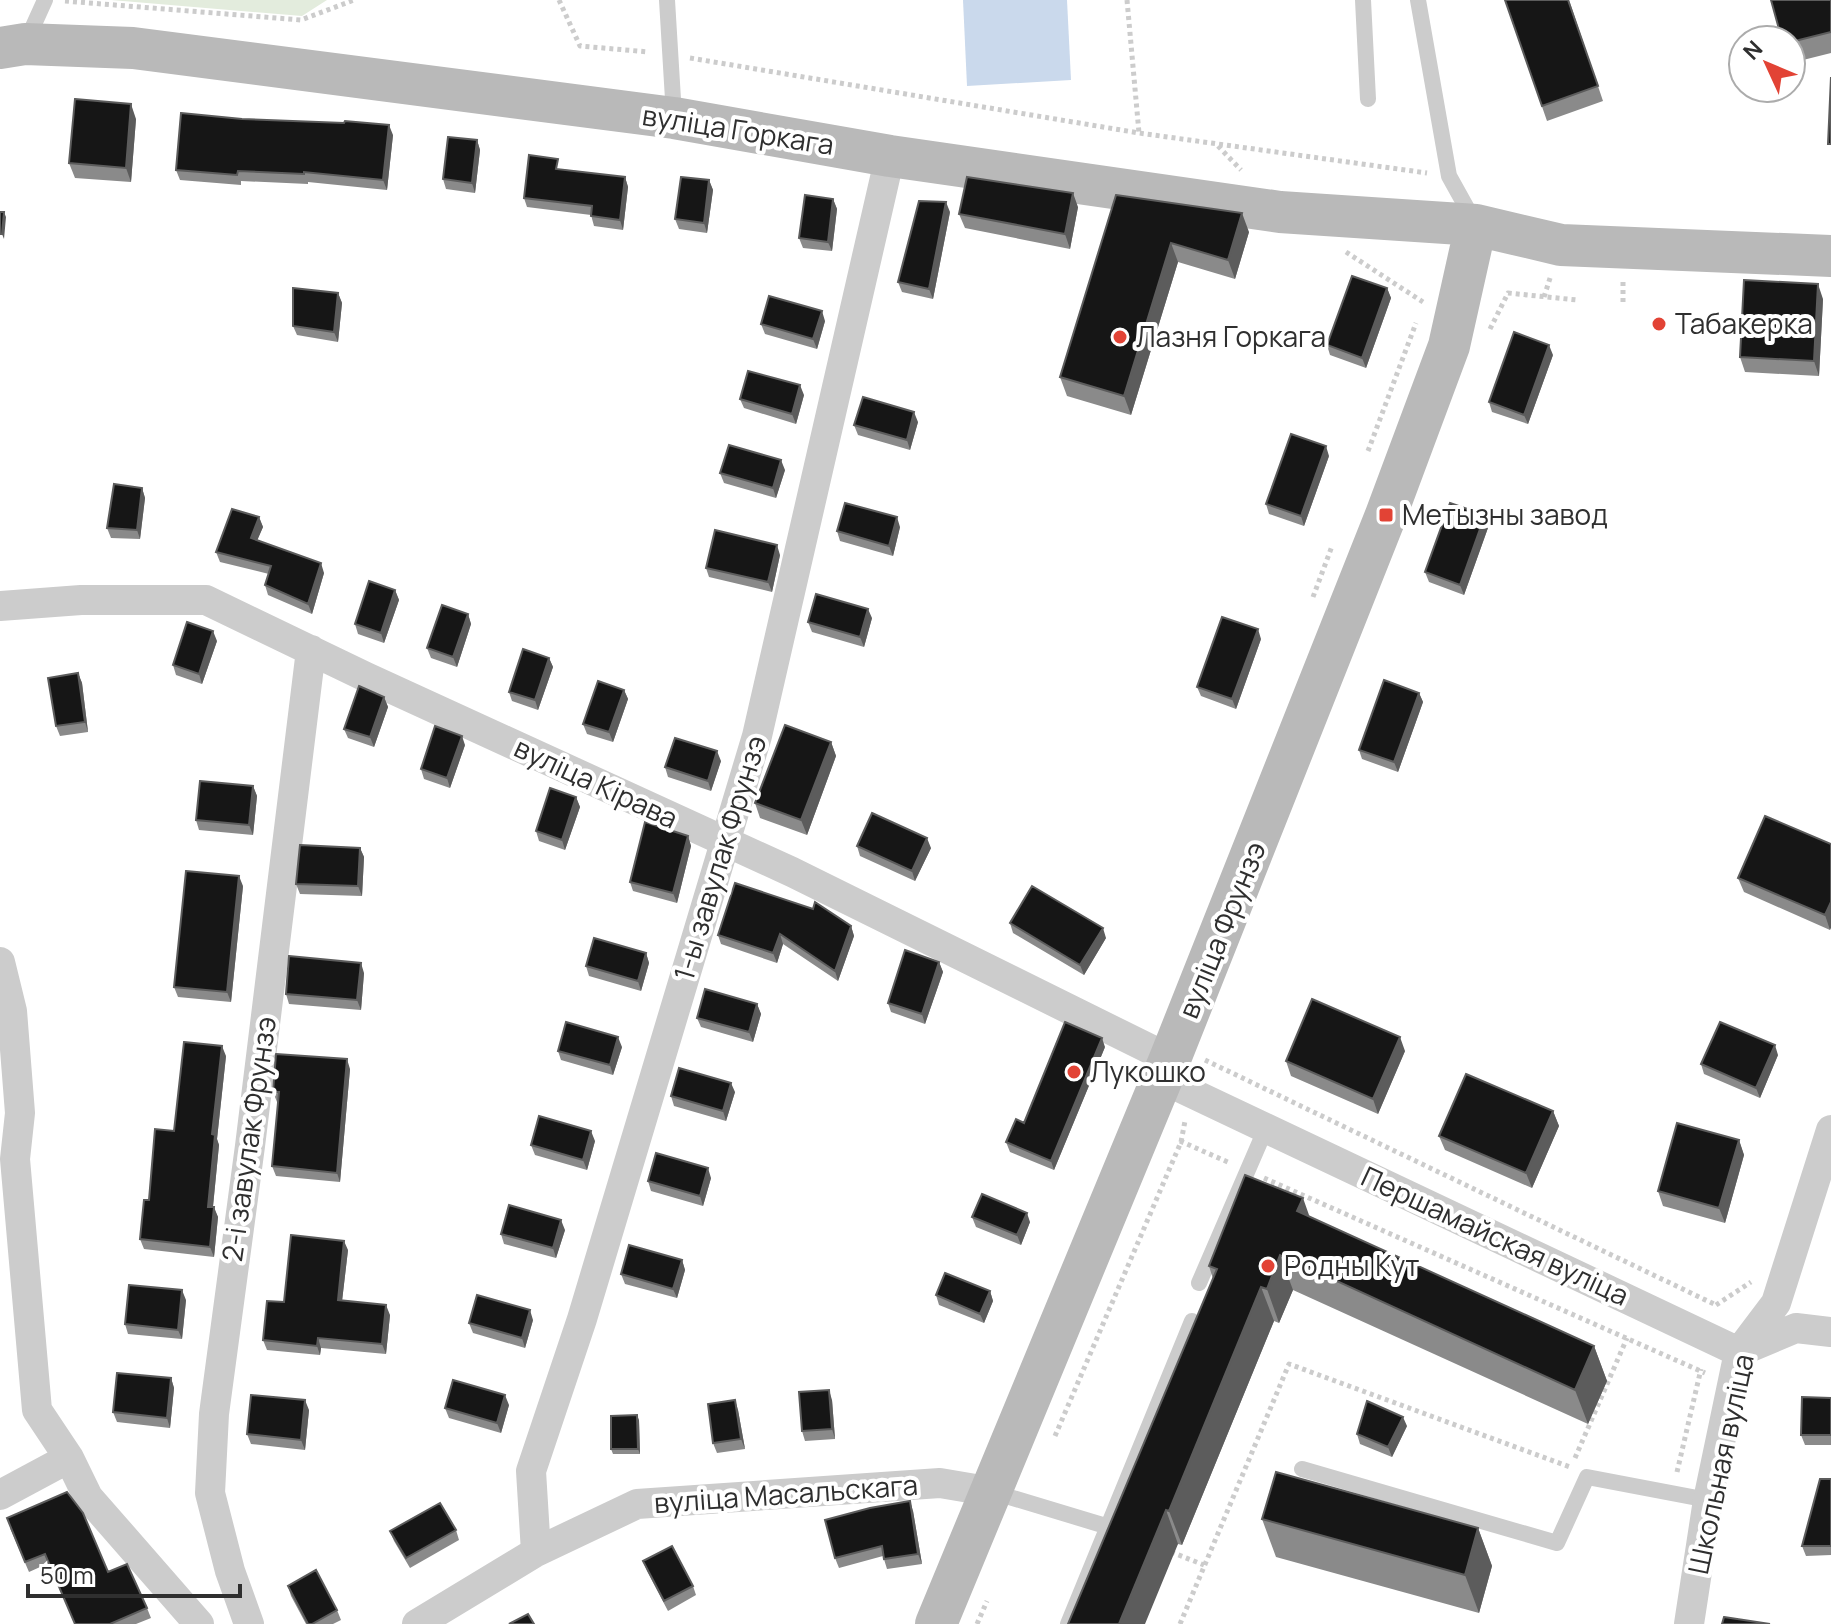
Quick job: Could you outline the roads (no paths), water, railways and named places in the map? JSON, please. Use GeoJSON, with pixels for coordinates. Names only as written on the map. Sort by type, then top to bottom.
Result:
{"type":"FeatureCollection","features":[{"type":"Feature","properties":{"kind":"street","name":"вуліца Горкага"},"geometry":{"type":"LineString","coordinates":[[13,46],[133,48],[674,118],[890,156],[1280,212],[1476,225],[1561,245],[1831,256]]}},
{"type":"Feature","properties":{"kind":"street","name":"1-ы завулак Фрунзэ"},"geometry":{"type":"LineString","coordinates":[[536,1552],[531,1471],[582,1319],[757,736],[890,156]]}},
{"type":"Feature","properties":{"kind":"street","name":"вуліца Фрунзэ"},"geometry":{"type":"LineString","coordinates":[[936,1624],[1179,1066],[1386,515],[1430,341],[1476,225]]}},
{"type":"Feature","properties":{"kind":"street","name":"вуліца Кірава"},"geometry":{"type":"LineString","coordinates":[[0,606],[81,600],[206,600],[917,933],[1179,1066]]}},
{"type":"Feature","properties":{"kind":"street","name":"2-і завулак Фрунзэ"},"geometry":{"type":"LineString","coordinates":[[249,1624],[230,1571],[210,1493],[214,1414],[311,650]]}},
{"type":"Feature","properties":{"kind":"street"},"geometry":{"type":"LineString","coordinates":[[0,962],[12,1011],[20,1113],[8,1161],[37,1410],[69,1458],[88,1497],[199,1624]]}},
{"type":"Feature","properties":{"kind":"street","name":"Першамайская вуліца"},"geometry":{"type":"LineString","coordinates":[[1179,1066],[1266,1128],[1737,1364]]}},
{"type":"Feature","properties":{"kind":"street","name":"Школьная вуліца"},"geometry":{"type":"LineString","coordinates":[[1689,1624],[1708,1500],[1737,1364],[1776,1303],[1831,1130]]}},
{"type":"Feature","properties":{"kind":"street"},"geometry":{"type":"LineString","coordinates":[[1737,1364],[1796,1328],[1831,1332]]}},
{"type":"Feature","properties":{"kind":"street"},"geometry":{"type":"LineString","coordinates":[[0,1495],[69,1458]]}},
{"type":"Feature","properties":{"kind":"street","name":"вуліца Масальскага"},"geometry":{"type":"LineString","coordinates":[[417,1624],[536,1552],[637,1504],[940,1483],[993,1492]]}},
{"type":"Feature","properties":{"kind":"lane"},"geometry":{"type":"LineString","coordinates":[[13,46],[45,0]]}},
{"type":"Feature","properties":{"kind":"lane"},"geometry":{"type":"LineString","coordinates":[[667,0],[674,118]]}},
{"type":"Feature","properties":{"kind":"lane"},"geometry":{"type":"LineString","coordinates":[[1363,0],[1368,99]]}},
{"type":"Feature","properties":{"kind":"lane"},"geometry":{"type":"LineString","coordinates":[[1418,0],[1449,176],[1476,225]]}},
{"type":"Feature","properties":{"kind":"lane"},"geometry":{"type":"LineString","coordinates":[[1199,1283],[1266,1128]]}},
{"type":"Feature","properties":{"kind":"lane"},"geometry":{"type":"LineString","coordinates":[[1068,1624],[1192,1321]]}},
{"type":"Feature","properties":{"kind":"lane"},"geometry":{"type":"LineString","coordinates":[[1302,1469],[1557,1543],[1587,1477],[1708,1500]]}},
{"type":"Feature","properties":{"kind":"lane"},"geometry":{"type":"LineString","coordinates":[[993,1492],[1109,1527]]}},
{"type":"Feature","properties":{"kind":"water"},"geometry":{"type":"Polygon","coordinates":[[[963,0],[1067,0],[1071,80],[967,86],[963,0]]]}},
{"type":"Feature","properties":{"kind":"place","name":"Табакерка"},"geometry":{"type":"Point","coordinates":[1659,324]}},
{"type":"Feature","properties":{"kind":"place","name":"Лазня Горкага"},"geometry":{"type":"Point","coordinates":[1120,337]}},
{"type":"Feature","properties":{"kind":"place","name":"Метызны завод"},"geometry":{"type":"Point","coordinates":[1386,515]}},
{"type":"Feature","properties":{"kind":"place","name":"Лукошко"},"geometry":{"type":"Point","coordinates":[1074,1072]}},
{"type":"Feature","properties":{"kind":"place","name":"Родны Кут"},"geometry":{"type":"Point","coordinates":[1268,1266]}}]}
